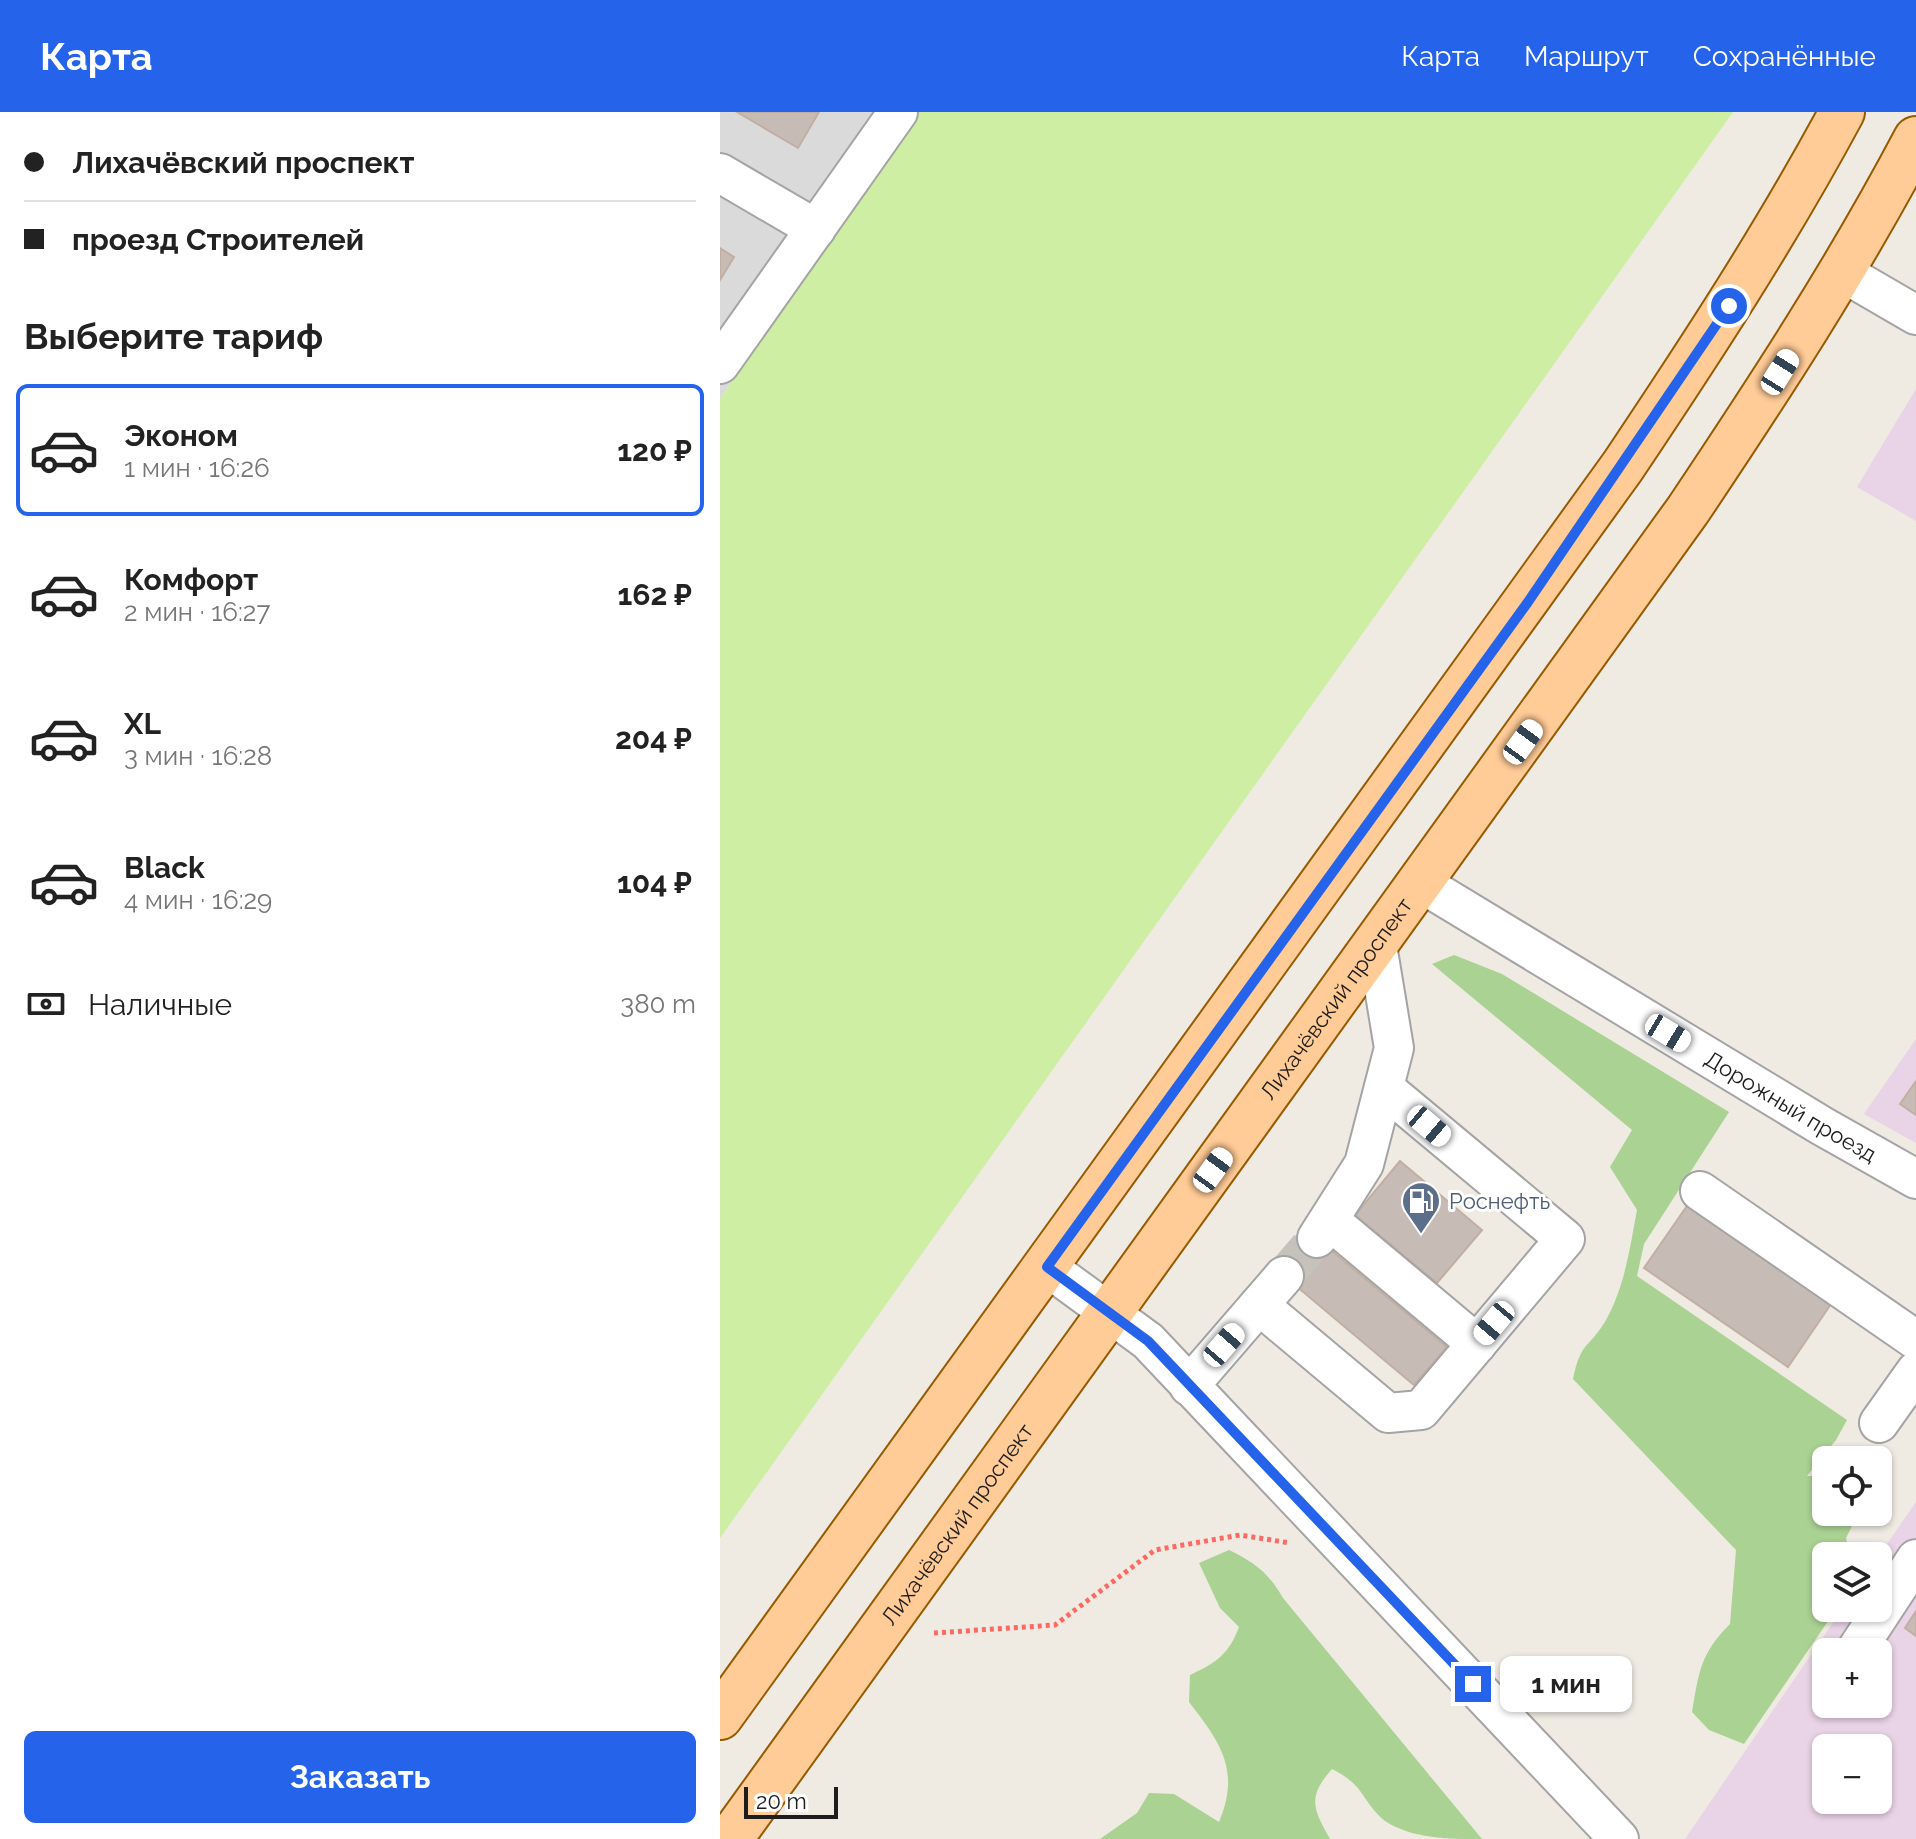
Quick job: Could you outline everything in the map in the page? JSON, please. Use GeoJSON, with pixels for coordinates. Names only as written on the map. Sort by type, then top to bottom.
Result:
{"type":"FeatureCollection","features":[{"type":"Feature","properties":{"kind":"main road"},"geometry":{"type":"LineString","coordinates":[[720,1717],[1623,466],[1714,330],[1801,188],[1842,112]]}},
{"type":"Feature","properties":{"kind":"main road","name":"Лихачёвский проспект"},"geometry":{"type":"LineString","coordinates":[[730,1839],[1688,510],[1911,159]]}},
{"type":"Feature","properties":{"kind":"street"},"geometry":{"type":"LineString","coordinates":[[720,364],[898,112]]}},
{"type":"Feature","properties":{"kind":"street"},"geometry":{"type":"LineString","coordinates":[[720,173],[816,229]]}},
{"type":"Feature","properties":{"kind":"street"},"geometry":{"type":"LineString","coordinates":[[1842,272],[1916,315]]}},
{"type":"Feature","properties":{"kind":"street","name":"Дорожный проезд"},"geometry":{"type":"LineString","coordinates":[[1421,883],[1809,1118],[1916,1179]]}},
{"type":"Feature","properties":{"kind":"street"},"geometry":{"type":"LineString","coordinates":[[1377,945],[1394,1048],[1364,1164],[1323,1229],[1477,1344]]}},
{"type":"Feature","properties":{"kind":"street"},"geometry":{"type":"LineString","coordinates":[[1259,1305],[1388,1413],[1421,1410],[1565,1239],[1384,1088]]}},
{"type":"Feature","properties":{"kind":"street"},"geometry":{"type":"LineString","coordinates":[[1700,1191],[1916,1340]]}},
{"type":"Feature","properties":{"kind":"street"},"geometry":{"type":"LineString","coordinates":[[1047,1267],[1148,1341],[1619,1839]]}},
{"type":"Feature","properties":{"kind":"street"},"geometry":{"type":"LineString","coordinates":[[1189,1386],[1284,1276]]}},
{"type":"Feature","properties":{"kind":"street"},"geometry":{"type":"LineString","coordinates":[[1879,1423],[1916,1371]]}},
{"type":"Feature","properties":{"kind":"street"},"geometry":{"type":"LineString","coordinates":[[1864,1638],[1916,1559]]}},
{"type":"Feature","properties":{"kind":"path"},"geometry":{"type":"LineString","coordinates":[[934,1633],[1055,1625],[1155,1550],[1240,1535],[1347,1552]]}},
{"type":"Feature","properties":{"kind":"shaded area"},"geometry":{"type":"Polygon","coordinates":[[[720,112],[907,112],[720,399],[720,112]]]}},
{"type":"Feature","properties":{"kind":"shaded area"},"geometry":{"type":"Polygon","coordinates":[[[1916,389],[1916,521],[1857,487],[1916,389]]]}},
{"type":"Feature","properties":{"kind":"shaded area"},"geometry":{"type":"Polygon","coordinates":[[[1916,1039],[1916,1143],[1864,1114],[1916,1039]]]}},
{"type":"Feature","properties":{"kind":"shaded area"},"geometry":{"type":"Polygon","coordinates":[[[1916,1502],[1916,1839],[1685,1839],[1812,1653],[1812,1718],[1892,1718],[1892,1638],[1822,1638],[1833,1622],[1892,1622],[1892,1542],[1888,1542],[1916,1502]]]}},
{"type":"Feature","properties":{"kind":"green space"},"geometry":{"type":"Polygon","coordinates":[[[907,112],[1733,112],[720,1538],[720,399],[907,112]]]}},
{"type":"Feature","properties":{"kind":"green space"},"geometry":{"type":"Polygon","coordinates":[[[1454,955],[1502,974],[1729,1112],[1644,1244],[1637,1276],[1847,1420],[1831,1446],[1812,1446],[1812,1470],[1807,1476],[1812,1476],[1812,1526],[1852,1526],[1847,1542],[1812,1542],[1812,1622],[1827,1622],[1816,1638],[1812,1638],[1812,1645],[1744,1744],[1709,1730],[1692,1712],[1702,1664],[1712,1645],[1730,1624],[1736,1550],[1573,1379],[1582,1351],[1606,1320],[1626,1266],[1637,1210],[1610,1167],[1632,1130],[1432,964],[1454,955]]]}},
{"type":"Feature","properties":{"kind":"green space"},"geometry":{"type":"Polygon","coordinates":[[[1229,1550],[1266,1575],[1482,1839],[1431,1837],[1396,1827],[1377,1814],[1351,1781],[1332,1769],[1319,1788],[1315,1803],[1330,1839],[1100,1839],[1137,1813],[1149,1793],[1174,1794],[1219,1822],[1228,1787],[1224,1758],[1210,1730],[1189,1702],[1190,1675],[1220,1657],[1239,1627],[1220,1608],[1199,1563],[1229,1550]]]}},
{"type":"Feature","properties":{"kind":"building"},"geometry":{"type":"Polygon","coordinates":[[[737,112],[819,112],[798,148],[737,112]]]}},
{"type":"Feature","properties":{"kind":"building"},"geometry":{"type":"Polygon","coordinates":[[[720,248],[734,257],[720,280],[720,248]]]}},
{"type":"Feature","properties":{"kind":"building"},"geometry":{"type":"Polygon","coordinates":[[[1916,1081],[1916,1115],[1900,1104],[1916,1081]]]}},
{"type":"Feature","properties":{"kind":"building"},"geometry":{"type":"Polygon","coordinates":[[[1400,1161],[1482,1230],[1437,1283],[1355,1215],[1400,1161]]]}},
{"type":"Feature","properties":{"kind":"building"},"geometry":{"type":"Polygon","coordinates":[[[1687,1206],[1831,1304],[1788,1367],[1644,1268],[1687,1206]]]}},
{"type":"Feature","properties":{"kind":"building"},"geometry":{"type":"Polygon","coordinates":[[[1309,1232],[1447,1347],[1414,1385],[1277,1270],[1309,1232]]]}},
{"type":"Feature","properties":{"kind":"building"},"geometry":{"type":"Polygon","coordinates":[[[1916,1611],[1916,1636],[1905,1628],[1916,1611]]]}},
{"type":"Feature","properties":{"kind":"tunnel"},"geometry":{"type":"LineString","coordinates":[[1284,1276],[1317,1238]]}},
{"type":"Feature","properties":{"kind":"place","name":"Роснефть"},"geometry":{"type":"Point","coordinates":[1421,1235]}},
{"type":"Feature","properties":{"kind":"route"},"geometry":{"type":"LineString","coordinates":[[1473,1684],[1148,1341],[1047,1267],[1528,602],[1729,306]]}}]}
